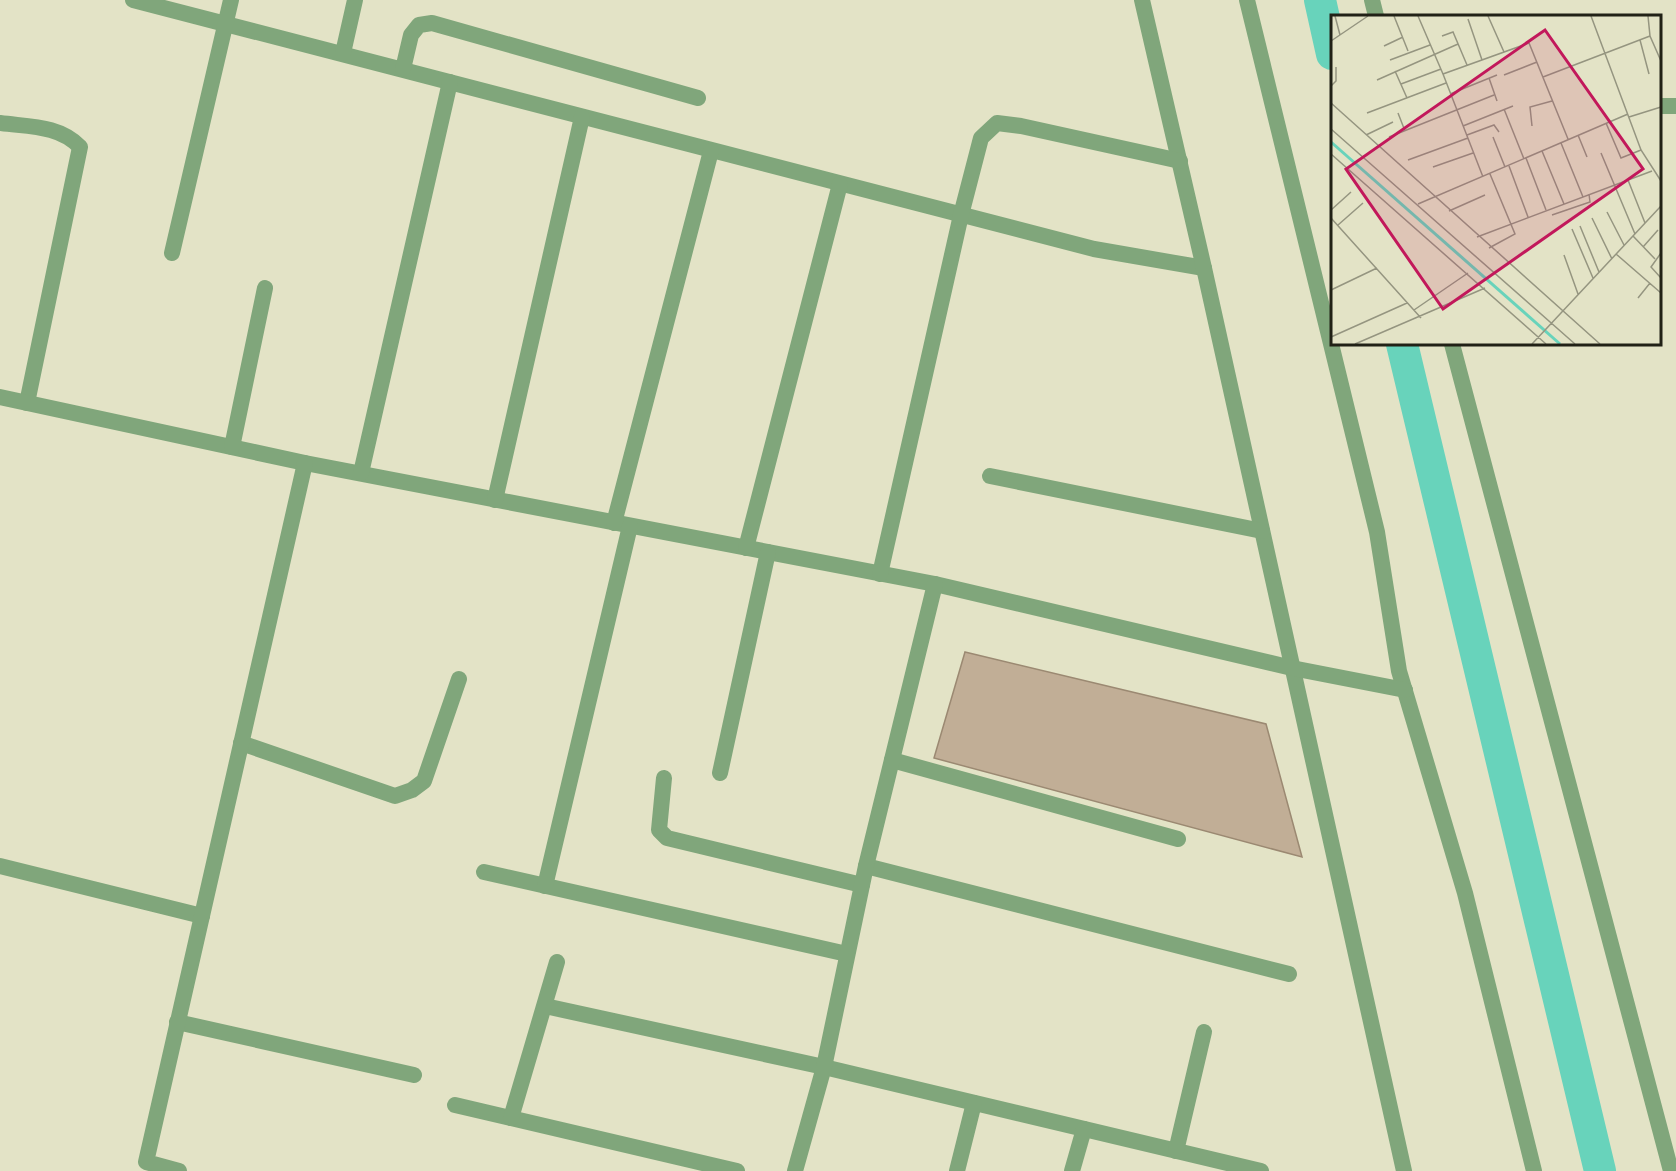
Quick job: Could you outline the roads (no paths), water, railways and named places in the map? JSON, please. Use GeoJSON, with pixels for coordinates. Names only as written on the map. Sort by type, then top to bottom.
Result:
{"type":"FeatureCollection","features":[{"type":"Feature","properties":{"kind":"street"},"geometry":{"type":"LineString","coordinates":[[133,0],[343,53],[711,152],[1094,249],[1204,268]]}},
{"type":"Feature","properties":{"kind":"street"},"geometry":{"type":"LineString","coordinates":[[172,253],[231,0]]}},
{"type":"Feature","properties":{"kind":"street"},"geometry":{"type":"LineString","coordinates":[[343,53],[355,0]]}},
{"type":"Feature","properties":{"kind":"street"},"geometry":{"type":"LineString","coordinates":[[1142,0],[1204,268],[1404,1171]]}},
{"type":"Feature","properties":{"kind":"street"},"geometry":{"type":"LineString","coordinates":[[1247,0],[1331,344]]}},
{"type":"Feature","properties":{"kind":"street"},"geometry":{"type":"LineString","coordinates":[[1372,0],[1376,15]]}},
{"type":"Feature","properties":{"kind":"street"},"geometry":{"type":"LineString","coordinates":[[403,69],[411,35],[419,25],[432,23],[698,98]]}},
{"type":"Feature","properties":{"kind":"street"},"geometry":{"type":"LineString","coordinates":[[361,473],[450,82]]}},
{"type":"Feature","properties":{"kind":"street"},"geometry":{"type":"LineString","coordinates":[[495,500],[582,117]]}},
{"type":"Feature","properties":{"kind":"street"},"geometry":{"type":"LineString","coordinates":[[0,123],[58,131],[70,137],[80,147],[27,403]]}},
{"type":"Feature","properties":{"kind":"street"},"geometry":{"type":"LineString","coordinates":[[880,574],[961,215],[981,138],[997,123],[1021,126],[1180,161]]}},
{"type":"Feature","properties":{"kind":"street"},"geometry":{"type":"LineString","coordinates":[[545,886],[622,524],[711,152]]}},
{"type":"Feature","properties":{"kind":"street"},"geometry":{"type":"LineString","coordinates":[[746,548],[840,184]]}},
{"type":"Feature","properties":{"kind":"street"},"geometry":{"type":"LineString","coordinates":[[232,447],[265,288]]}},
{"type":"Feature","properties":{"kind":"street"},"geometry":{"type":"LineString","coordinates":[[1331,345],[1377,532],[1399,671],[1465,893],[1534,1171]]}},
{"type":"Feature","properties":{"kind":"street"},"geometry":{"type":"LineString","coordinates":[[1452,345],[1671,1171]]}},
{"type":"Feature","properties":{"kind":"street"},"geometry":{"type":"LineString","coordinates":[[0,397],[305,463],[935,585],[1292,668],[1405,690]]}},
{"type":"Feature","properties":{"kind":"street"},"geometry":{"type":"LineString","coordinates":[[179,1171],[146,1162],[305,463]]}},
{"type":"Feature","properties":{"kind":"street"},"geometry":{"type":"LineString","coordinates":[[990,476],[1262,531]]}},
{"type":"Feature","properties":{"kind":"street"},"geometry":{"type":"LineString","coordinates":[[720,773],[768,552]]}},
{"type":"Feature","properties":{"kind":"street"},"geometry":{"type":"LineString","coordinates":[[795,1171],[824,1068],[866,866],[935,585]]}},
{"type":"Feature","properties":{"kind":"street"},"geometry":{"type":"LineString","coordinates":[[241,743],[395,796],[412,790],[424,781],[459,679]]}},
{"type":"Feature","properties":{"kind":"street"},"geometry":{"type":"LineString","coordinates":[[892,760],[1178,839]]}},
{"type":"Feature","properties":{"kind":"street"},"geometry":{"type":"LineString","coordinates":[[664,778],[659,830],[667,838],[862,885]]}},
{"type":"Feature","properties":{"kind":"street"},"geometry":{"type":"LineString","coordinates":[[0,866],[202,916]]}},
{"type":"Feature","properties":{"kind":"street"},"geometry":{"type":"LineString","coordinates":[[866,866],[1289,974]]}},
{"type":"Feature","properties":{"kind":"street"},"geometry":{"type":"LineString","coordinates":[[484,872],[847,954]]}},
{"type":"Feature","properties":{"kind":"street"},"geometry":{"type":"LineString","coordinates":[[511,1118],[557,962]]}},
{"type":"Feature","properties":{"kind":"street"},"geometry":{"type":"LineString","coordinates":[[545,1006],[824,1068],[1261,1171]]}},
{"type":"Feature","properties":{"kind":"street"},"geometry":{"type":"LineString","coordinates":[[177,1022],[414,1075]]}},
{"type":"Feature","properties":{"kind":"street"},"geometry":{"type":"LineString","coordinates":[[1185,1171],[1183,1153],[1204,1032]]}},
{"type":"Feature","properties":{"kind":"street"},"geometry":{"type":"LineString","coordinates":[[957,1171],[974,1103]]}},
{"type":"Feature","properties":{"kind":"street"},"geometry":{"type":"LineString","coordinates":[[454,1105],[737,1171]]}},
{"type":"Feature","properties":{"kind":"street"},"geometry":{"type":"LineString","coordinates":[[1072,1171],[1084,1129]]}},
{"type":"Feature","properties":{"kind":"waterway"},"geometry":{"type":"LineString","coordinates":[[1320,0],[1331,50]]}},
{"type":"Feature","properties":{"kind":"waterway"},"geometry":{"type":"LineString","coordinates":[[1402,345],[1600,1171]]}}]}
